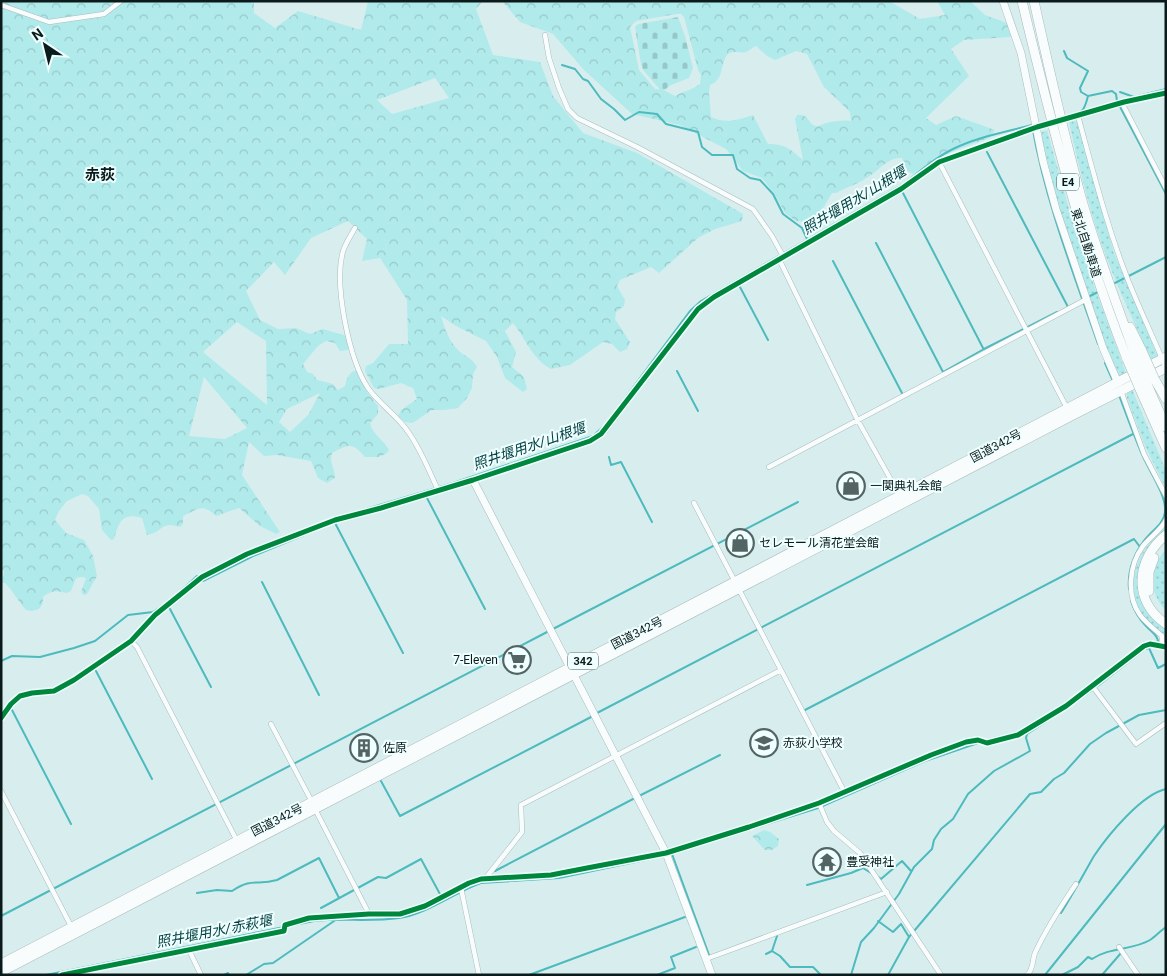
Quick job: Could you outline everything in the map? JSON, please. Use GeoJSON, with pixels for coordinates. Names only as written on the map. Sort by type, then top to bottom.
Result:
{"type":"FeatureCollection","features":[{"type":"Feature","properties":{"kind":"highway","name":"東北自動車道"},"geometry":{"type":"LineString","coordinates":[[1022,1],[1075,208],[1102,291],[1134,355],[1166,427]]}},
{"type":"Feature","properties":{"kind":"highway","name":"東北自動車道"},"geometry":{"type":"LineString","coordinates":[[1034,1],[1068,147],[1098,251],[1134,355]]}},
{"type":"Feature","properties":{"kind":"highway"},"geometry":{"type":"LineString","coordinates":[[1134,355],[1147,384],[1166,399]]}},
{"type":"Feature","properties":{"kind":"highway","name":"国道342号"},"geometry":{"type":"LineString","coordinates":[[1,972],[74,930],[238,844],[1165,363]]}},
{"type":"Feature","properties":{"kind":"highway","name":"東北自動車道"},"geometry":{"type":"LineString","coordinates":[[1147,384],[1161,438],[1166,448]]}},
{"type":"Feature","properties":{"kind":"highway","name":"E4"},"geometry":{"type":"LineString","coordinates":[[1161,438],[1166,452]]}},
{"type":"Feature","properties":{"kind":"highway"},"geometry":{"type":"LineString","coordinates":[[1166,535],[1156,544],[1146,559],[1142,578],[1142,590],[1149,606],[1160,620],[1166,624]]}},
{"type":"Feature","properties":{"kind":"highway"},"geometry":{"type":"LineString","coordinates":[[1166,542],[1153,559],[1148,580],[1150,596],[1158,610],[1166,617]]}},
{"type":"Feature","properties":{"kind":"highway","name":"国道342号"},"geometry":{"type":"LineString","coordinates":[[1,964],[74,930]]}},
{"type":"Feature","properties":{"kind":"street"},"geometry":{"type":"LineString","coordinates":[[1,6],[49,22],[104,14],[121,1]]}},
{"type":"Feature","properties":{"kind":"street"},"geometry":{"type":"LineString","coordinates":[[1003,1],[1021,53],[1039,126],[1043,161],[1056,209],[1102,348],[1120,386],[1144,454],[1166,496]]}},
{"type":"Feature","properties":{"kind":"street"},"geometry":{"type":"LineString","coordinates":[[545,35],[549,58],[559,88],[568,109],[577,118],[637,147],[753,209],[772,236],[857,419],[902,500]]}},
{"type":"Feature","properties":{"kind":"street"},"geometry":{"type":"LineString","coordinates":[[1066,119],[1166,93]]}},
{"type":"Feature","properties":{"kind":"street"},"geometry":{"type":"LineString","coordinates":[[1122,103],[1166,188]]}},
{"type":"Feature","properties":{"kind":"street"},"geometry":{"type":"LineString","coordinates":[[1078,116],[1115,245],[1128,280],[1165,363]]}},
{"type":"Feature","properties":{"kind":"street"},"geometry":{"type":"LineString","coordinates":[[1,718],[11,704],[20,696],[54,691],[64,687],[131,641],[155,614],[202,577],[247,554],[335,520],[473,480],[590,441],[601,434],[698,309],[714,297],[847,222],[901,189],[939,162],[1039,126]]}},
{"type":"Feature","properties":{"kind":"street"},"geometry":{"type":"LineString","coordinates":[[939,162],[1069,412]]}},
{"type":"Feature","properties":{"kind":"street"},"geometry":{"type":"LineString","coordinates":[[355,228],[346,242],[340,267],[346,328],[353,353],[366,385],[373,395],[409,432],[438,490]]}},
{"type":"Feature","properties":{"kind":"street"},"geometry":{"type":"LineString","coordinates":[[769,467],[1086,300]]}},
{"type":"Feature","properties":{"kind":"street"},"geometry":{"type":"LineString","coordinates":[[473,480],[666,852],[712,975]]}},
{"type":"Feature","properties":{"kind":"street"},"geometry":{"type":"LineString","coordinates":[[694,503],[845,792]]}},
{"type":"Feature","properties":{"kind":"street"},"geometry":{"type":"LineString","coordinates":[[62,975],[284,931],[285,925],[309,918],[400,914],[425,906],[470,883],[485,879],[551,874],[666,852],[749,827],[819,803],[966,742],[978,740],[987,743],[1018,735],[1093,687],[1144,646],[1150,644],[1164,646],[1162,636],[1147,623],[1136,609],[1131,578],[1135,561],[1141,548],[1166,520]]}},
{"type":"Feature","properties":{"kind":"street"},"geometry":{"type":"LineString","coordinates":[[131,641],[137,647],[238,844]]}},
{"type":"Feature","properties":{"kind":"street"},"geometry":{"type":"LineString","coordinates":[[485,879],[522,832],[521,805],[781,670]]}},
{"type":"Feature","properties":{"kind":"street"},"geometry":{"type":"LineString","coordinates":[[1093,687],[1136,744],[1166,723]]}},
{"type":"Feature","properties":{"kind":"street"},"geometry":{"type":"LineString","coordinates":[[271,724],[369,914]]}},
{"type":"Feature","properties":{"kind":"street"},"geometry":{"type":"LineString","coordinates":[[1,791],[74,930]]}},
{"type":"Feature","properties":{"kind":"street"},"geometry":{"type":"LineString","coordinates":[[819,803],[827,822],[834,831],[860,853],[941,975]]}},
{"type":"Feature","properties":{"kind":"street"},"geometry":{"type":"LineString","coordinates":[[1027,975],[1031,972],[1034,954],[1062,904],[1076,884]]}},
{"type":"Feature","properties":{"kind":"street"},"geometry":{"type":"LineString","coordinates":[[461,888],[479,975]]}},
{"type":"Feature","properties":{"kind":"street"},"geometry":{"type":"LineString","coordinates":[[706,959],[886,892]]}},
{"type":"Feature","properties":{"kind":"street"},"geometry":{"type":"LineString","coordinates":[[1119,947],[1137,974]]}},
{"type":"Feature","properties":{"kind":"street"},"geometry":{"type":"LineString","coordinates":[[189,950],[201,975]]}},
{"type":"Feature","properties":{"kind":"green space"},"geometry":{"type":"Polygon","coordinates":[[[1,1],[254,1],[254,13],[275,28],[298,11],[361,30],[368,1],[483,1],[476,9],[493,55],[540,62],[553,96],[583,133],[637,153],[743,214],[742,221],[715,229],[698,238],[659,273],[651,267],[620,280],[617,286],[625,300],[624,306],[616,312],[615,319],[630,342],[627,349],[620,352],[612,344],[603,342],[570,365],[551,369],[544,365],[534,354],[513,323],[505,331],[516,352],[512,367],[524,377],[527,389],[523,392],[505,378],[497,357],[486,341],[441,316],[450,340],[477,367],[473,374],[472,388],[467,398],[458,408],[432,410],[412,423],[405,422],[398,416],[401,410],[417,399],[413,388],[401,383],[379,389],[374,388],[365,371],[366,366],[373,363],[389,344],[408,344],[407,300],[380,258],[362,261],[367,239],[348,221],[311,238],[285,275],[274,262],[246,291],[260,320],[278,329],[296,328],[310,334],[323,329],[347,336],[350,346],[348,350],[340,351],[335,343],[326,341],[318,346],[303,364],[307,372],[313,374],[317,380],[333,384],[338,390],[345,386],[350,373],[358,370],[367,392],[378,406],[378,414],[370,423],[373,430],[389,450],[387,453],[379,457],[365,457],[357,449],[346,446],[332,453],[335,478],[327,483],[318,478],[311,461],[277,455],[264,456],[249,442],[242,475],[280,532],[276,534],[260,526],[239,508],[216,516],[204,508],[200,508],[183,516],[183,524],[180,527],[168,525],[147,535],[142,518],[136,516],[126,517],[120,523],[114,539],[111,540],[102,530],[99,509],[88,496],[82,494],[67,501],[55,520],[66,533],[84,540],[93,556],[97,576],[87,594],[84,595],[81,592],[86,578],[76,578],[71,591],[67,593],[51,592],[43,597],[39,609],[26,610],[8,586],[5,583],[1,583],[4,570],[1,570],[1,1]],[[435,78],[377,100],[392,114],[449,98],[435,78]],[[237,322],[203,352],[267,405],[266,341],[237,322]],[[204,377],[189,436],[225,439],[247,428],[204,377]],[[320,393],[287,409],[279,422],[290,432],[308,415],[320,393]]]}},
{"type":"Feature","properties":{"kind":"green space"},"geometry":{"type":"Polygon","coordinates":[[[502,1],[889,1],[920,19],[945,15],[937,1],[970,1],[985,15],[1007,23],[1011,37],[964,40],[951,49],[969,76],[926,118],[936,125],[956,116],[995,130],[989,138],[933,160],[913,174],[906,170],[902,158],[893,159],[863,180],[836,193],[832,193],[822,210],[806,222],[796,221],[785,213],[775,195],[762,178],[743,171],[726,149],[680,125],[632,114],[584,70],[553,34],[520,22],[502,1]],[[681,14],[636,21],[630,27],[639,70],[655,89],[664,90],[675,96],[700,84],[701,75],[684,17],[681,14]],[[756,46],[746,52],[732,52],[727,55],[718,80],[710,85],[711,117],[727,121],[753,115],[768,144],[787,148],[803,160],[795,119],[797,115],[804,116],[812,124],[818,126],[835,121],[851,121],[850,112],[824,87],[807,54],[796,51],[775,60],[767,56],[756,46]]]}},
{"type":"Feature","properties":{"kind":"green space"},"geometry":{"type":"Polygon","coordinates":[[[678,17],[693,68],[689,78],[671,85],[662,92],[643,70],[635,27],[638,24],[678,17]]]}},
{"type":"Feature","properties":{"kind":"green space"},"geometry":{"type":"Polygon","coordinates":[[[1076,121],[1114,253],[1157,355],[1157,358],[1151,360],[1116,281],[1092,215],[1069,122],[1076,121]]]}},
{"type":"Feature","properties":{"kind":"green space"},"geometry":{"type":"Polygon","coordinates":[[[1047,130],[1071,216],[1126,373],[1119,376],[1094,318],[1056,197],[1041,135],[1042,132],[1047,130]]]}},
{"type":"Feature","properties":{"kind":"green space"},"geometry":{"type":"Polygon","coordinates":[[[1132,389],[1166,471],[1166,489],[1145,446],[1127,398],[1127,392],[1132,389]]]}},
{"type":"Feature","properties":{"kind":"green space"},"geometry":{"type":"Polygon","coordinates":[[[1166,526],[1166,529],[1152,542],[1144,554],[1139,569],[1138,589],[1145,608],[1166,629],[1166,638],[1141,613],[1136,601],[1134,577],[1142,554],[1157,534],[1166,526]]]}},
{"type":"Feature","properties":{"kind":"green space"},"geometry":{"type":"Polygon","coordinates":[[[1166,550],[1166,611],[1156,596],[1152,580],[1155,565],[1166,550]]]}},
{"type":"Feature","properties":{"kind":"green space"},"geometry":{"type":"Polygon","coordinates":[[[764,830],[779,839],[778,846],[772,850],[765,850],[752,836],[764,830]]]}},
{"type":"Feature","properties":{"kind":"waterway"},"geometry":{"type":"LineString","coordinates":[[1064,51],[1067,58],[1088,71],[1080,88],[1081,92],[1088,96]]}},
{"type":"Feature","properties":{"kind":"waterway"},"geometry":{"type":"LineString","coordinates":[[562,65],[575,69],[583,79],[588,81],[601,99],[625,120],[639,112],[657,114],[666,124],[698,132],[702,147],[712,155],[733,155],[737,169],[750,178],[760,180],[773,194],[783,214],[802,228],[807,239]]}},
{"type":"Feature","properties":{"kind":"waterway","name":"照井堰用水/山根堰"},"geometry":{"type":"LineString","coordinates":[[1120,92],[1134,97],[1166,89]]}},
{"type":"Feature","properties":{"kind":"waterway"},"geometry":{"type":"LineString","coordinates":[[1067,116],[1082,110],[1088,96],[1112,91],[1116,94],[1117,101],[1166,194]]}},
{"type":"Feature","properties":{"kind":"waterway","name":"照井堰用水/山根堰"},"geometry":{"type":"LineString","coordinates":[[346,515],[453,483],[593,436],[605,425],[690,311],[701,301],[905,183],[928,164],[947,152],[982,138],[1032,125],[1052,208],[1098,344]]}},
{"type":"Feature","properties":{"kind":"waterway"},"geometry":{"type":"LineString","coordinates":[[987,152],[1068,307]]}},
{"type":"Feature","properties":{"kind":"waterway"},"geometry":{"type":"LineString","coordinates":[[903,193],[983,348]]}},
{"type":"Feature","properties":{"kind":"waterway"},"geometry":{"type":"LineString","coordinates":[[876,243],[943,372],[1057,312]]}},
{"type":"Feature","properties":{"kind":"waterway"},"geometry":{"type":"LineString","coordinates":[[1113,284],[1166,257]]}},
{"type":"Feature","properties":{"kind":"waterway"},"geometry":{"type":"LineString","coordinates":[[833,261],[903,395]]}},
{"type":"Feature","properties":{"kind":"waterway"},"geometry":{"type":"LineString","coordinates":[[740,287],[768,340]]}},
{"type":"Feature","properties":{"kind":"waterway"},"geometry":{"type":"LineString","coordinates":[[1088,297],[1100,291]]}},
{"type":"Feature","properties":{"kind":"waterway"},"geometry":{"type":"LineString","coordinates":[[1105,363],[1113,381]]}},
{"type":"Feature","properties":{"kind":"waterway"},"geometry":{"type":"LineString","coordinates":[[677,371],[698,411]]}},
{"type":"Feature","properties":{"kind":"waterway"},"geometry":{"type":"LineString","coordinates":[[1119,395],[1141,452],[1160,490],[1165,505],[1165,512],[1161,522],[1137,552],[1129,574],[1129,589]]}},
{"type":"Feature","properties":{"kind":"waterway"},"geometry":{"type":"LineString","coordinates":[[597,713],[1133,434]]}},
{"type":"Feature","properties":{"kind":"waterway"},"geometry":{"type":"LineString","coordinates":[[609,457],[611,465],[621,462],[652,522]]}},
{"type":"Feature","properties":{"kind":"waterway"},"geometry":{"type":"LineString","coordinates":[[427,498],[485,609]]}},
{"type":"Feature","properties":{"kind":"waterway"},"geometry":{"type":"LineString","coordinates":[[553,629],[798,502]]}},
{"type":"Feature","properties":{"kind":"waterway","name":"照井堰用水/山根堰"},"geometry":{"type":"LineString","coordinates":[[1,661],[12,656],[40,657],[95,641],[128,615],[153,612],[171,600],[197,576],[203,581],[253,556],[343,519]]}},
{"type":"Feature","properties":{"kind":"waterway"},"geometry":{"type":"LineString","coordinates":[[335,523],[403,653]]}},
{"type":"Feature","properties":{"kind":"waterway"},"geometry":{"type":"LineString","coordinates":[[805,710],[1134,539],[1140,547]]}},
{"type":"Feature","properties":{"kind":"waterway"},"geometry":{"type":"LineString","coordinates":[[262,582],[319,695]]}},
{"type":"Feature","properties":{"kind":"waterway"},"geometry":{"type":"LineString","coordinates":[[1131,601],[1139,617],[1155,634],[1158,641]]}},
{"type":"Feature","properties":{"kind":"waterway"},"geometry":{"type":"LineString","coordinates":[[170,609],[211,687]]}},
{"type":"Feature","properties":{"kind":"waterway"},"geometry":{"type":"LineString","coordinates":[[1,916],[549,631]]}},
{"type":"Feature","properties":{"kind":"waterway"},"geometry":{"type":"LineString","coordinates":[[1070,706],[1145,649],[1149,648],[1158,668],[1166,664]]}},
{"type":"Feature","properties":{"kind":"waterway"},"geometry":{"type":"LineString","coordinates":[[96,671],[152,779]]}},
{"type":"Feature","properties":{"kind":"waterway","name":"照井堰用水/赤萩堰"},"geometry":{"type":"LineString","coordinates":[[1047,715],[1070,700]]}},
{"type":"Feature","properties":{"kind":"waterway"},"geometry":{"type":"LineString","coordinates":[[12,710],[71,824]]}},
{"type":"Feature","properties":{"kind":"waterway"},"geometry":{"type":"LineString","coordinates":[[851,975],[861,942],[874,928],[899,894],[914,867],[932,849],[934,840],[941,829],[953,819],[968,794],[994,771],[1030,751],[1026,738],[1027,734],[1064,710]]}},
{"type":"Feature","properties":{"kind":"waterway"},"geometry":{"type":"LineString","coordinates":[[888,975],[909,937],[1030,794],[1041,792],[1054,779],[1064,773],[1090,744],[1106,733],[1139,715],[1166,710]]}},
{"type":"Feature","properties":{"kind":"waterway"},"geometry":{"type":"LineString","coordinates":[[381,781],[400,816],[593,716]]}},
{"type":"Feature","properties":{"kind":"waterway","name":"照井堰用水/赤萩堰"},"geometry":{"type":"LineString","coordinates":[[668,855],[818,808],[925,761],[981,742]]}},
{"type":"Feature","properties":{"kind":"waterway"},"geometry":{"type":"LineString","coordinates":[[639,796],[720,755]]}},
{"type":"Feature","properties":{"kind":"waterway"},"geometry":{"type":"LineString","coordinates":[[1061,913],[1094,856],[1108,837],[1136,807],[1157,792],[1166,789]]}},
{"type":"Feature","properties":{"kind":"waterway"},"geometry":{"type":"LineString","coordinates":[[495,871],[635,798]]}},
{"type":"Feature","properties":{"kind":"waterway"},"geometry":{"type":"LineString","coordinates":[[1045,975],[1166,824]]}},
{"type":"Feature","properties":{"kind":"waterway"},"geometry":{"type":"LineString","coordinates":[[672,854],[709,955]]}},
{"type":"Feature","properties":{"kind":"waterway","name":"照井堰用水/赤萩堰"},"geometry":{"type":"LineString","coordinates":[[46,975],[314,921],[399,918],[419,913],[481,883],[559,878],[664,856]]}},
{"type":"Feature","properties":{"kind":"waterway"},"geometry":{"type":"LineString","coordinates":[[197,893],[217,890],[232,891],[245,884],[277,880],[319,858],[339,898]]}},
{"type":"Feature","properties":{"kind":"waterway"},"geometry":{"type":"LineString","coordinates":[[321,908],[378,877],[386,878],[421,859],[441,896]]}},
{"type":"Feature","properties":{"kind":"waterway"},"geometry":{"type":"LineString","coordinates":[[877,876],[881,879],[902,861],[911,871]]}},
{"type":"Feature","properties":{"kind":"waterway"},"geometry":{"type":"LineString","coordinates":[[807,885],[863,868],[871,873]]}},
{"type":"Feature","properties":{"kind":"waterway"},"geometry":{"type":"LineString","coordinates":[[529,975],[685,917]]}},
{"type":"Feature","properties":{"kind":"waterway"},"geometry":{"type":"LineString","coordinates":[[246,975],[264,964],[273,963],[337,919]]}},
{"type":"Feature","properties":{"kind":"waterway"},"geometry":{"type":"LineString","coordinates":[[878,921],[893,932],[901,924],[909,937]]}},
{"type":"Feature","properties":{"kind":"waterway"},"geometry":{"type":"LineString","coordinates":[[1062,975],[1078,967],[1088,957],[1092,959],[1106,952],[1137,946],[1152,939],[1166,927]]}},
{"type":"Feature","properties":{"kind":"waterway"},"geometry":{"type":"LineString","coordinates":[[772,951],[777,936]]}},
{"type":"Feature","properties":{"kind":"waterway"},"geometry":{"type":"LineString","coordinates":[[657,975],[675,968],[671,957],[696,947]]}},
{"type":"Feature","properties":{"kind":"waterway"},"geometry":{"type":"LineString","coordinates":[[766,954],[772,951],[780,956],[790,967],[813,967],[821,975]]}},
{"type":"Feature","properties":{"kind":"waterway"},"geometry":{"type":"LineString","coordinates":[[1102,975],[1121,953]]}},
{"type":"Feature","properties":{"kind":"waterway"},"geometry":{"type":"LineString","coordinates":[[224,975],[228,973],[229,975]]}},
{"type":"Feature","properties":{"kind":"tunnel"},"geometry":{"type":"LineString","coordinates":[[1041,126],[1063,120]]}},
{"type":"Feature","properties":{"kind":"cycle path"},"geometry":{"type":"LineString","coordinates":[[1,718],[11,704],[20,696],[54,691],[74,680],[131,641],[155,615],[202,577],[247,554],[335,520],[473,480],[590,441],[601,434],[698,309],[714,297],[901,189],[939,162],[1037,127],[1124,102],[1166,93]]}},
{"type":"Feature","properties":{"kind":"cycle path"},"geometry":{"type":"LineString","coordinates":[[62,975],[284,931],[285,925],[309,918],[400,914],[425,906],[469,883],[481,879],[551,875],[666,853],[819,803],[966,742],[978,740],[987,743],[1018,735],[1066,706],[1144,646],[1150,644],[1166,647]]}},
{"type":"Feature","properties":{"kind":"place","name":"一関典礼会館"},"geometry":{"type":"Point","coordinates":[851,486]}},
{"type":"Feature","properties":{"kind":"place","name":"セレモール清花堂会館"},"geometry":{"type":"Point","coordinates":[740,543]}},
{"type":"Feature","properties":{"kind":"place","name":"7-Eleven"},"geometry":{"type":"Point","coordinates":[517,660]}},
{"type":"Feature","properties":{"kind":"place","name":"赤荻小学校"},"geometry":{"type":"Point","coordinates":[764,743]}},
{"type":"Feature","properties":{"kind":"place","name":"佐原"},"geometry":{"type":"Point","coordinates":[364,748]}},
{"type":"Feature","properties":{"kind":"place","name":"豊受神社"},"geometry":{"type":"Point","coordinates":[827,862]}},
{"type":"Feature","properties":{"kind":"district","name":"赤荻"},"geometry":{"type":"Point","coordinates":[100,175]}}]}
